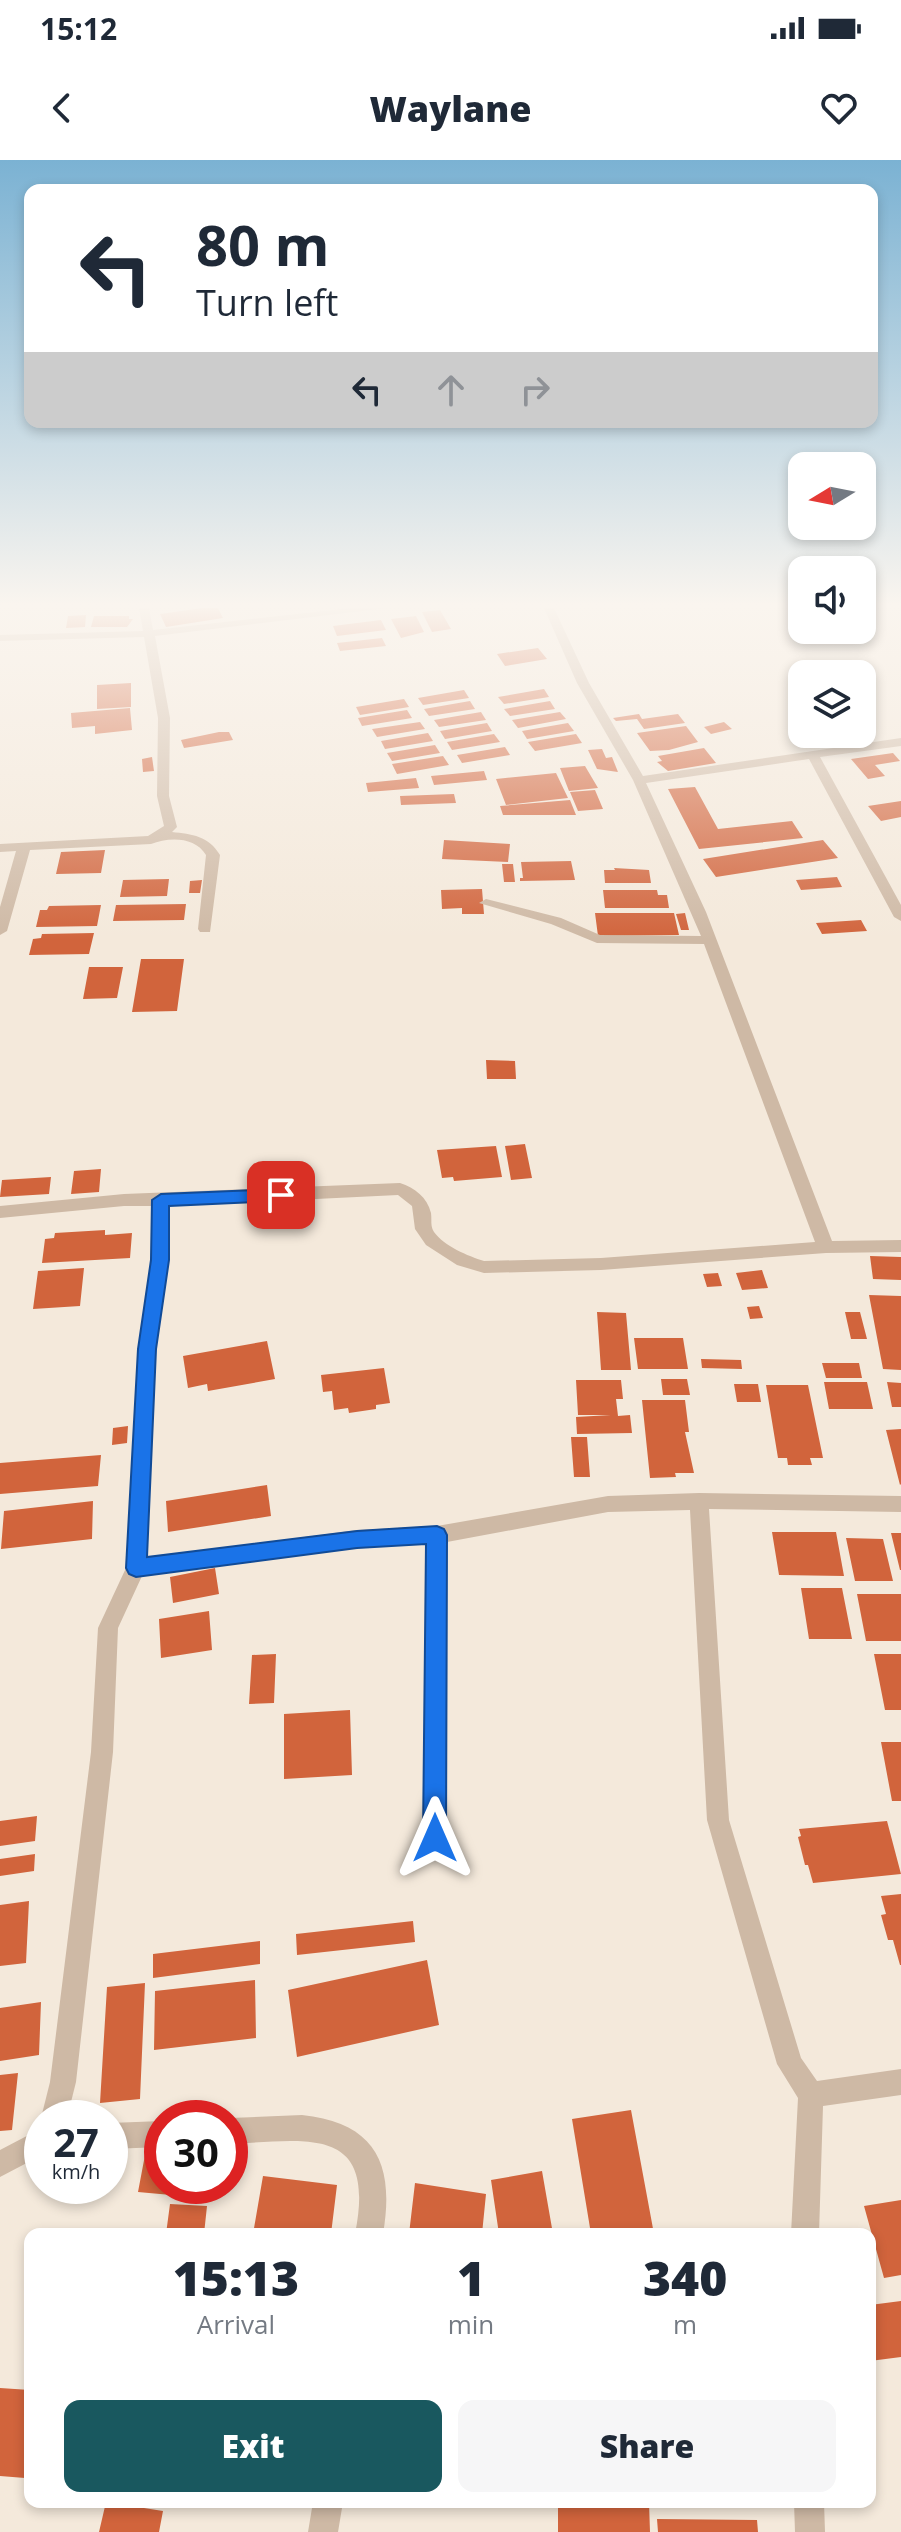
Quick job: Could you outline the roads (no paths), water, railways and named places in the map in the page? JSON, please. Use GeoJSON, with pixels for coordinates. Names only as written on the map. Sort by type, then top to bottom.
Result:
{"type":"FeatureCollection","features":[{"type":"Feature","properties":{"kind":"street"},"geometry":{"type":"LineString","coordinates":[[0,848],[151,840],[164,835],[171,827],[163,796],[164,719]]}},
{"type":"Feature","properties":{"kind":"street"},"geometry":{"type":"LineString","coordinates":[[604,719],[639,780],[699,912],[826,1247]]}},
{"type":"Feature","properties":{"kind":"street"},"geometry":{"type":"LineString","coordinates":[[639,780],[901,742]]}},
{"type":"Feature","properties":{"kind":"street"},"geometry":{"type":"LineString","coordinates":[[813,755],[901,917]]}},
{"type":"Feature","properties":{"kind":"street"},"geometry":{"type":"LineString","coordinates":[[164,835],[203,841],[210,846],[213,855],[205,929]]}},
{"type":"Feature","properties":{"kind":"street"},"geometry":{"type":"LineString","coordinates":[[0,931],[24,847]]}},
{"type":"Feature","properties":{"kind":"street"},"geometry":{"type":"LineString","coordinates":[[486,903],[556,921],[597,939],[708,940]]}},
{"type":"Feature","properties":{"kind":"street"},"geometry":{"type":"LineString","coordinates":[[0,1212],[124,1200],[400,1189],[415,1197],[424,1210],[423,1229],[432,1241],[463,1261],[484,1267],[601,1264],[826,1247],[901,1246]]}},
{"type":"Feature","properties":{"kind":"street"},"geometry":{"type":"LineString","coordinates":[[58,2100],[102,1752],[108,1628],[136,1568],[147,1349],[160,1260],[161,1200]]}},
{"type":"Feature","properties":{"kind":"street"},"geometry":{"type":"LineString","coordinates":[[136,1568],[357,1539],[437,1535],[608,1504],[699,1501],[901,1504]]}},
{"type":"Feature","properties":{"kind":"street"},"geometry":{"type":"LineString","coordinates":[[699,1501],[718,1820],[790,2064],[811,2095],[805,2228]]}},
{"type":"Feature","properties":{"kind":"street"},"geometry":{"type":"LineString","coordinates":[[435,1838],[437,1535]]}},
{"type":"Feature","properties":{"kind":"street"},"geometry":{"type":"LineString","coordinates":[[811,2095],[901,2082]]}},
{"type":"Feature","properties":{"kind":"street"},"geometry":{"type":"LineString","coordinates":[[248,2130],[307,2128],[340,2132],[363,2151],[374,2197],[370,2228]]}},
{"type":"Feature","properties":{"kind":"street"},"geometry":{"type":"LineString","coordinates":[[0,2164],[24,2151]]}},
{"type":"Feature","properties":{"kind":"street"},"geometry":{"type":"LineString","coordinates":[[323,2532],[327,2508]]}},
{"type":"Feature","properties":{"kind":"street"},"geometry":{"type":"LineString","coordinates":[[809,2508],[810,2532]]}}]}
